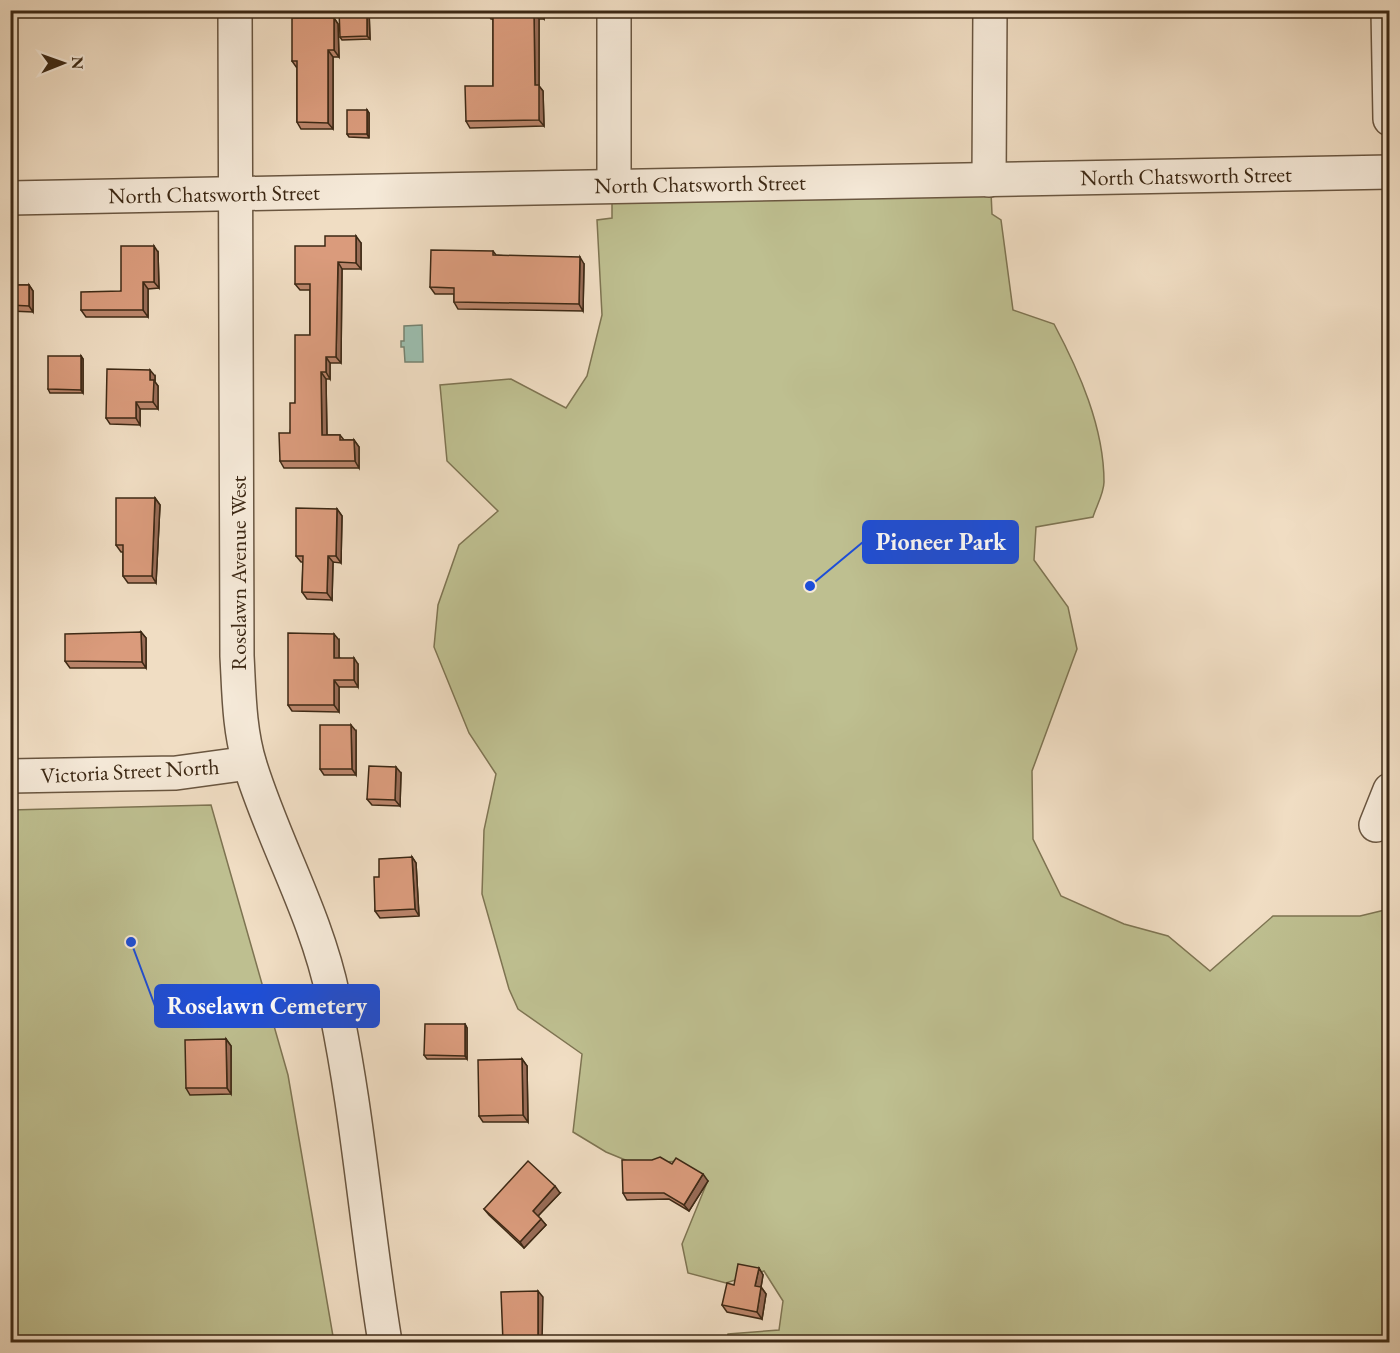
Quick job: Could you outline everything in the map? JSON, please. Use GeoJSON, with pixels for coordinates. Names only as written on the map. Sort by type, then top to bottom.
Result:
{"type":"FeatureCollection","features":[{"type":"Feature","properties":{"kind":"street","name":"Roselawn Avenue West"},"geometry":{"type":"LineString","coordinates":[[235,10],[237,656],[240,713],[249,763],[316,930],[333,995],[354,1117],[385,1342]]}},
{"type":"Feature","properties":{"kind":"street"},"geometry":{"type":"LineString","coordinates":[[614,10],[614,185]]}},
{"type":"Feature","properties":{"kind":"street"},"geometry":{"type":"LineString","coordinates":[[988,180],[990,10]]}},
{"type":"Feature","properties":{"kind":"street"},"geometry":{"type":"LineString","coordinates":[[1388,10],[1389,119]]}},
{"type":"Feature","properties":{"kind":"street","name":"North Chatsworth Street"},"geometry":{"type":"LineString","coordinates":[[10,198],[1389,172]]}},
{"type":"Feature","properties":{"kind":"street","name":"Victoria Street North"},"geometry":{"type":"LineString","coordinates":[[10,776],[176,773],[249,763]]}},
{"type":"Feature","properties":{"kind":"street"},"geometry":{"type":"LineString","coordinates":[[1376,825],[1389,790]]}},
{"type":"Feature","properties":{"kind":"shaded area"},"geometry":{"type":"Polygon","coordinates":[[[991,192],[992,214],[1001,220],[1013,310],[1054,324],[1081,380],[1095,420],[1103,461],[1104,486],[1093,517],[1036,527],[1034,560],[1068,607],[1077,649],[1032,771],[1033,839],[1061,896],[1124,924],[1168,936],[1210,971],[1273,916],[1360,916],[1389,909],[1389,1342],[726,1342],[728,1334],[779,1330],[783,1301],[764,1271],[726,1283],[688,1273],[682,1244],[706,1185],[680,1161],[635,1164],[606,1152],[573,1132],[582,1054],[518,1009],[509,989],[482,894],[484,830],[496,774],[469,733],[434,647],[438,605],[459,545],[498,511],[447,461],[440,385],[511,379],[566,408],[587,376],[602,315],[597,220],[612,218],[612,200],[991,192]]]}},
{"type":"Feature","properties":{"kind":"shaded area"},"geometry":{"type":"Polygon","coordinates":[[[422,325],[423,362],[405,362],[404,347],[401,347],[401,341],[404,341],[404,326],[422,325]]]}},
{"type":"Feature","properties":{"kind":"shaded area"},"geometry":{"type":"Polygon","coordinates":[[[211,805],[288,1075],[334,1342],[11,1342],[10,810],[211,805]]]}},
{"type":"Feature","properties":{"kind":"building"},"geometry":{"type":"Polygon","coordinates":[[[339,10],[367,10],[367,36],[340,37],[339,10]]]}},
{"type":"Feature","properties":{"kind":"building"},"geometry":{"type":"Polygon","coordinates":[[[487,10],[539,10],[539,12],[534,12],[535,85],[539,85],[539,120],[466,121],[465,86],[493,86],[493,12],[487,12],[487,10]]]}},
{"type":"Feature","properties":{"kind":"building"},"geometry":{"type":"Polygon","coordinates":[[[292,18],[334,18],[334,50],[328,50],[328,123],[297,122],[297,61],[292,61],[292,18]]]}},
{"type":"Feature","properties":{"kind":"building"},"geometry":{"type":"Polygon","coordinates":[[[347,110],[367,110],[367,134],[347,134],[347,110]]]}},
{"type":"Feature","properties":{"kind":"building"},"geometry":{"type":"Polygon","coordinates":[[[325,236],[356,236],[356,263],[338,262],[336,357],[326,357],[326,372],[321,372],[322,435],[340,435],[340,440],[354,440],[355,461],[280,461],[279,433],[290,433],[290,403],[295,403],[295,335],[310,335],[310,284],[295,284],[295,246],[325,246],[325,236]]]}},
{"type":"Feature","properties":{"kind":"building"},"geometry":{"type":"Polygon","coordinates":[[[121,246],[154,246],[154,282],[143,282],[143,310],[81,310],[81,292],[121,291],[121,246]]]}},
{"type":"Feature","properties":{"kind":"building"},"geometry":{"type":"Polygon","coordinates":[[[431,250],[493,251],[493,255],[580,257],[579,304],[454,302],[454,288],[430,287],[431,250]]]}},
{"type":"Feature","properties":{"kind":"building"},"geometry":{"type":"Polygon","coordinates":[[[10,285],[29,285],[29,306],[10,305],[10,285]]]}},
{"type":"Feature","properties":{"kind":"building"},"geometry":{"type":"Polygon","coordinates":[[[48,356],[81,356],[81,390],[48,389],[48,356]]]}},
{"type":"Feature","properties":{"kind":"building"},"geometry":{"type":"Polygon","coordinates":[[[107,369],[150,370],[150,380],[154,380],[153,402],[136,402],[136,418],[106,418],[107,369]]]}},
{"type":"Feature","properties":{"kind":"building"},"geometry":{"type":"Polygon","coordinates":[[[116,498],[155,498],[152,576],[123,576],[123,545],[116,545],[116,498]]]}},
{"type":"Feature","properties":{"kind":"building"},"geometry":{"type":"Polygon","coordinates":[[[296,508],[337,509],[336,556],[328,556],[327,593],[302,592],[303,556],[296,556],[296,508]]]}},
{"type":"Feature","properties":{"kind":"building"},"geometry":{"type":"Polygon","coordinates":[[[141,632],[142,662],[65,661],[65,634],[141,632]]]}},
{"type":"Feature","properties":{"kind":"building"},"geometry":{"type":"Polygon","coordinates":[[[288,633],[334,634],[334,658],[354,658],[354,680],[334,680],[334,705],[288,705],[288,633]]]}},
{"type":"Feature","properties":{"kind":"building"},"geometry":{"type":"Polygon","coordinates":[[[320,725],[351,725],[352,769],[320,769],[320,725]]]}},
{"type":"Feature","properties":{"kind":"building"},"geometry":{"type":"Polygon","coordinates":[[[369,766],[396,767],[395,800],[367,799],[369,766]]]}},
{"type":"Feature","properties":{"kind":"building"},"geometry":{"type":"Polygon","coordinates":[[[412,857],[415,909],[375,911],[374,877],[379,877],[379,859],[412,857]]]}},
{"type":"Feature","properties":{"kind":"building"},"geometry":{"type":"Polygon","coordinates":[[[425,1024],[465,1024],[465,1056],[424,1055],[425,1024]]]}},
{"type":"Feature","properties":{"kind":"building"},"geometry":{"type":"Polygon","coordinates":[[[226,1039],[227,1088],[186,1088],[185,1040],[226,1039]]]}},
{"type":"Feature","properties":{"kind":"building"},"geometry":{"type":"Polygon","coordinates":[[[522,1059],[523,1115],[479,1116],[478,1060],[522,1059]]]}},
{"type":"Feature","properties":{"kind":"building"},"geometry":{"type":"Polygon","coordinates":[[[660,1157],[672,1164],[676,1158],[703,1174],[684,1205],[664,1193],[623,1193],[622,1160],[652,1160],[660,1157]]]}},
{"type":"Feature","properties":{"kind":"building"},"geometry":{"type":"Polygon","coordinates":[[[528,1161],[555,1186],[533,1211],[541,1219],[520,1242],[484,1209],[528,1161]]]}},
{"type":"Feature","properties":{"kind":"building"},"geometry":{"type":"Polygon","coordinates":[[[738,1264],[759,1268],[755,1286],[761,1287],[757,1312],[722,1305],[727,1283],[734,1285],[738,1264]]]}},
{"type":"Feature","properties":{"kind":"building"},"geometry":{"type":"Polygon","coordinates":[[[538,1291],[538,1342],[503,1342],[501,1292],[538,1291]]]}},
{"type":"Feature","properties":{"kind":"place","name":"Pioneer Park"},"geometry":{"type":"Point","coordinates":[810,586]}},
{"type":"Feature","properties":{"kind":"place","name":"Roselawn Cemetery"},"geometry":{"type":"Point","coordinates":[131,942]}}]}
